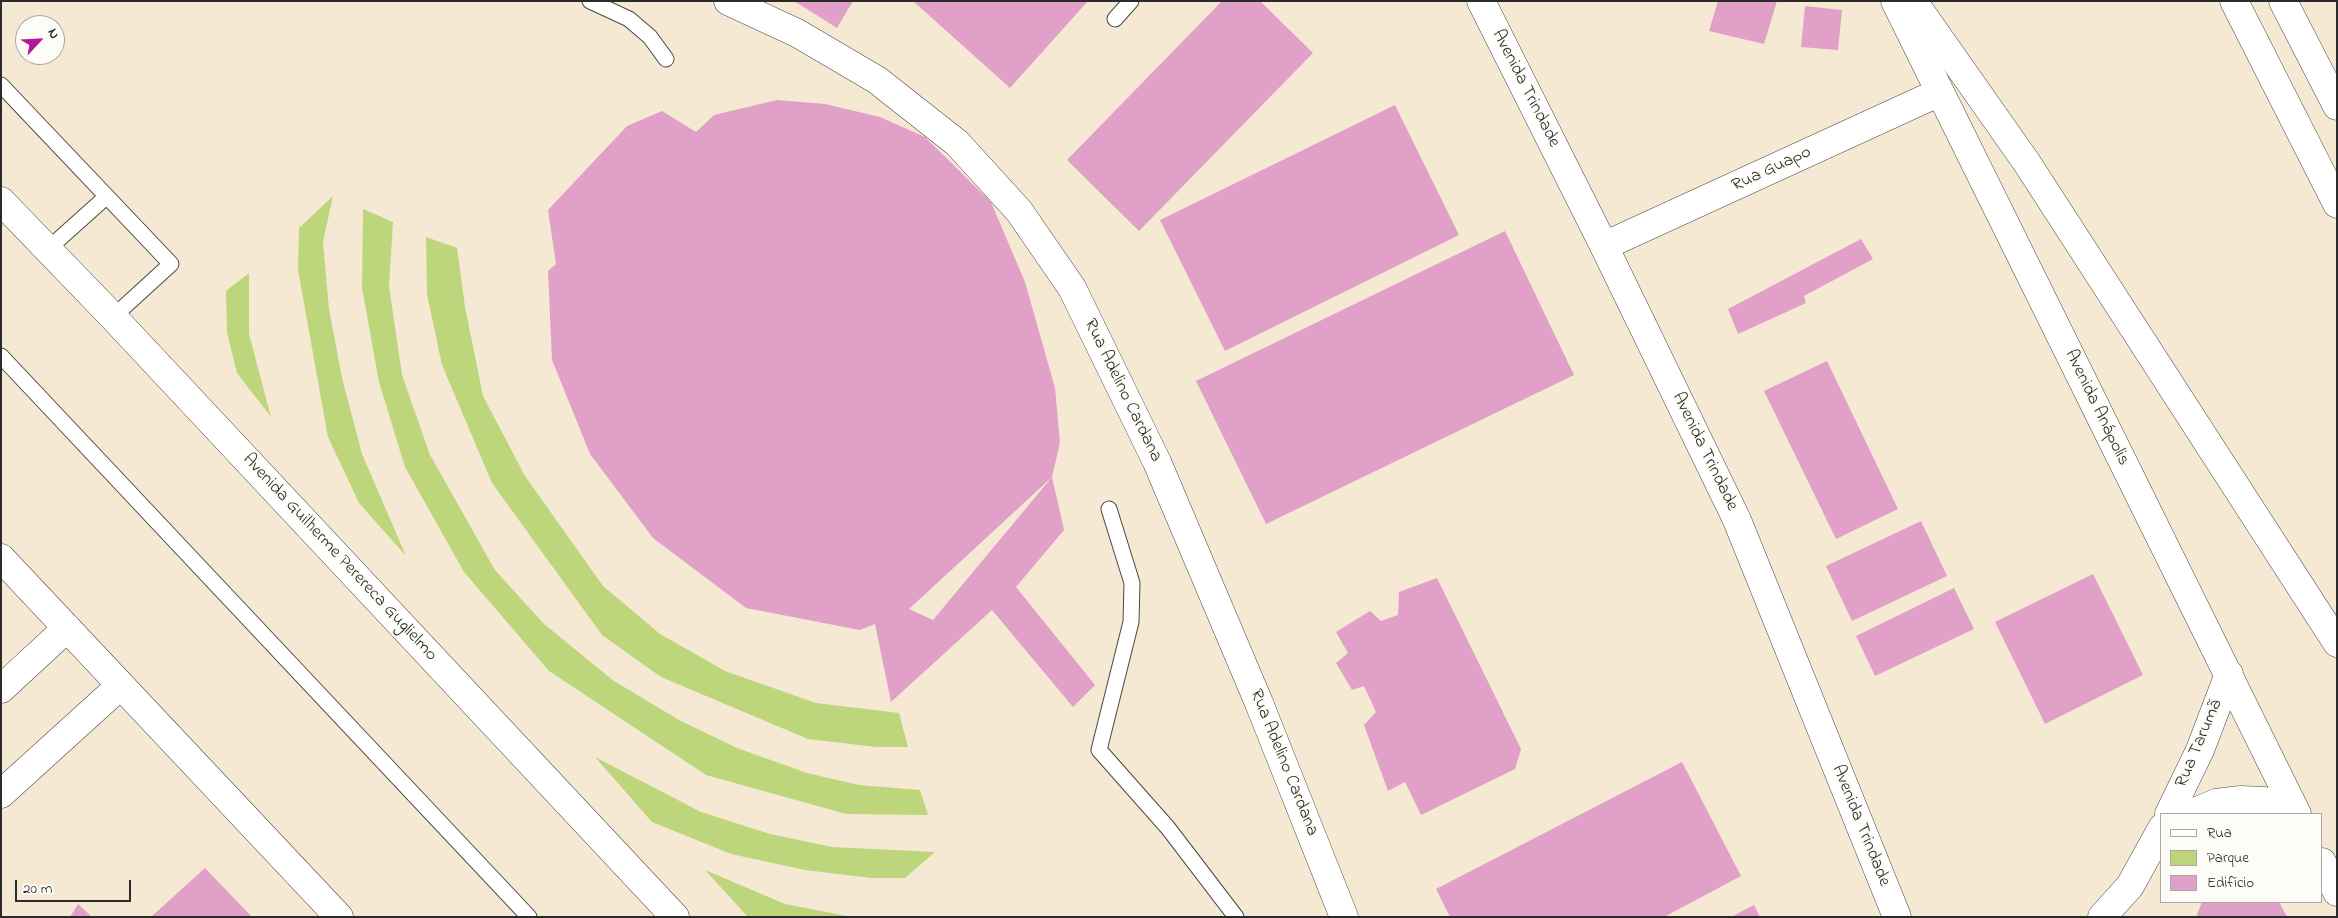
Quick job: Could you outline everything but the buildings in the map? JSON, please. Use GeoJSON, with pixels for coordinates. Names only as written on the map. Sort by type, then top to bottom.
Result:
{"type":"FeatureCollection","features":[{"type":"Feature","properties":{"kind":"main road","name":"Rua Adelino Cardana"},"geometry":{"type":"LineString","coordinates":[[728,1],[797,33],[877,80],[957,144],[1019,211],[1072,288],[1157,462],[1259,703],[1344,917]]}},
{"type":"Feature","properties":{"kind":"main road","name":"Avenida Trindade"},"geometry":{"type":"LineString","coordinates":[[1481,1],[1604,246],[1737,520],[1897,917]]}},
{"type":"Feature","properties":{"kind":"main road","name":"Avenida Anápolis"},"geometry":{"type":"LineString","coordinates":[[1895,1],[2297,813]]}},
{"type":"Feature","properties":{"kind":"main road"},"geometry":{"type":"LineString","coordinates":[[1913,1],[2027,163],[2337,643]]}},
{"type":"Feature","properties":{"kind":"main road"},"geometry":{"type":"LineString","coordinates":[[2234,1],[2337,204]]}},
{"type":"Feature","properties":{"kind":"main road"},"geometry":{"type":"LineString","coordinates":[[2283,1],[2337,106]]}},
{"type":"Feature","properties":{"kind":"main road","name":"Rua Guapo"},"geometry":{"type":"LineString","coordinates":[[1604,246],[1940,92]]}},
{"type":"Feature","properties":{"kind":"main road","name":"Avenida Guilherme Perereca Guglielmo"},"geometry":{"type":"LineString","coordinates":[[1,201],[113,317],[675,917]]}},
{"type":"Feature","properties":{"kind":"main road"},"geometry":{"type":"LineString","coordinates":[[1,558],[339,917]]}},
{"type":"Feature","properties":{"kind":"main road"},"geometry":{"type":"LineString","coordinates":[[1,689],[67,628]]}},
{"type":"Feature","properties":{"kind":"main road","name":"Rua Tarumã"},"geometry":{"type":"LineString","coordinates":[[2169,813],[2200,750],[2229,674]]}},
{"type":"Feature","properties":{"kind":"main road"},"geometry":{"type":"LineString","coordinates":[[1,794],[120,686]]}},
{"type":"Feature","properties":{"kind":"main road","name":"Rua Tarumã"},"geometry":{"type":"LineString","coordinates":[[2192,813],[2216,802],[2241,800],[2264,801],[2286,813]]}},
{"type":"Feature","properties":{"kind":"main road"},"geometry":{"type":"LineString","coordinates":[[2102,917],[2130,886],[2160,832]]}},
{"type":"Feature","properties":{"kind":"main road"},"geometry":{"type":"LineString","coordinates":[[2323,864],[2337,892]]}},
{"type":"Feature","properties":{"kind":"lane"},"geometry":{"type":"LineString","coordinates":[[590,1],[629,19],[650,38],[666,59]]}},
{"type":"Feature","properties":{"kind":"lane"},"geometry":{"type":"LineString","coordinates":[[1115,19],[1131,1]]}},
{"type":"Feature","properties":{"kind":"lane"},"geometry":{"type":"LineString","coordinates":[[1,85],[171,264],[113,317]]}},
{"type":"Feature","properties":{"kind":"lane"},"geometry":{"type":"LineString","coordinates":[[48,249],[106,197]]}},
{"type":"Feature","properties":{"kind":"lane"},"geometry":{"type":"LineString","coordinates":[[1,356],[529,917]]}},
{"type":"Feature","properties":{"kind":"lane"},"geometry":{"type":"LineString","coordinates":[[1108,509],[1132,582],[1131,622],[1099,750],[1168,828],[1236,917]]}},
{"type":"Feature","properties":{"kind":"green space"},"geometry":{"type":"Polygon","coordinates":[[[333,196],[323,242],[329,309],[342,378],[362,454],[406,556],[359,503],[328,437],[298,270],[299,228],[333,196]]]}},
{"type":"Feature","properties":{"kind":"green space"},"geometry":{"type":"Polygon","coordinates":[[[363,209],[393,222],[389,286],[402,375],[430,455],[495,570],[544,624],[614,681],[679,720],[737,748],[807,773],[859,785],[920,790],[928,815],[846,814],[706,775],[549,671],[464,572],[405,467],[379,382],[362,288],[363,209]]]}},
{"type":"Feature","properties":{"kind":"green space"},"geometry":{"type":"Polygon","coordinates":[[[426,237],[457,248],[465,307],[483,396],[525,476],[603,586],[660,634],[725,671],[816,703],[899,713],[908,747],[876,747],[808,739],[661,677],[602,635],[492,483],[442,365],[427,294],[426,237]]]}},
{"type":"Feature","properties":{"kind":"green space"},"geometry":{"type":"Polygon","coordinates":[[[249,273],[249,334],[271,417],[237,373],[227,333],[226,291],[249,273]]]}},
{"type":"Feature","properties":{"kind":"green space"},"geometry":{"type":"Polygon","coordinates":[[[595,757],[701,812],[770,834],[832,847],[935,852],[905,878],[871,878],[805,870],[731,854],[652,822],[595,757]]]}},
{"type":"Feature","properties":{"kind":"green space"},"geometry":{"type":"Polygon","coordinates":[[[705,870],[785,904],[852,917],[748,917],[705,870]]]}}]}
